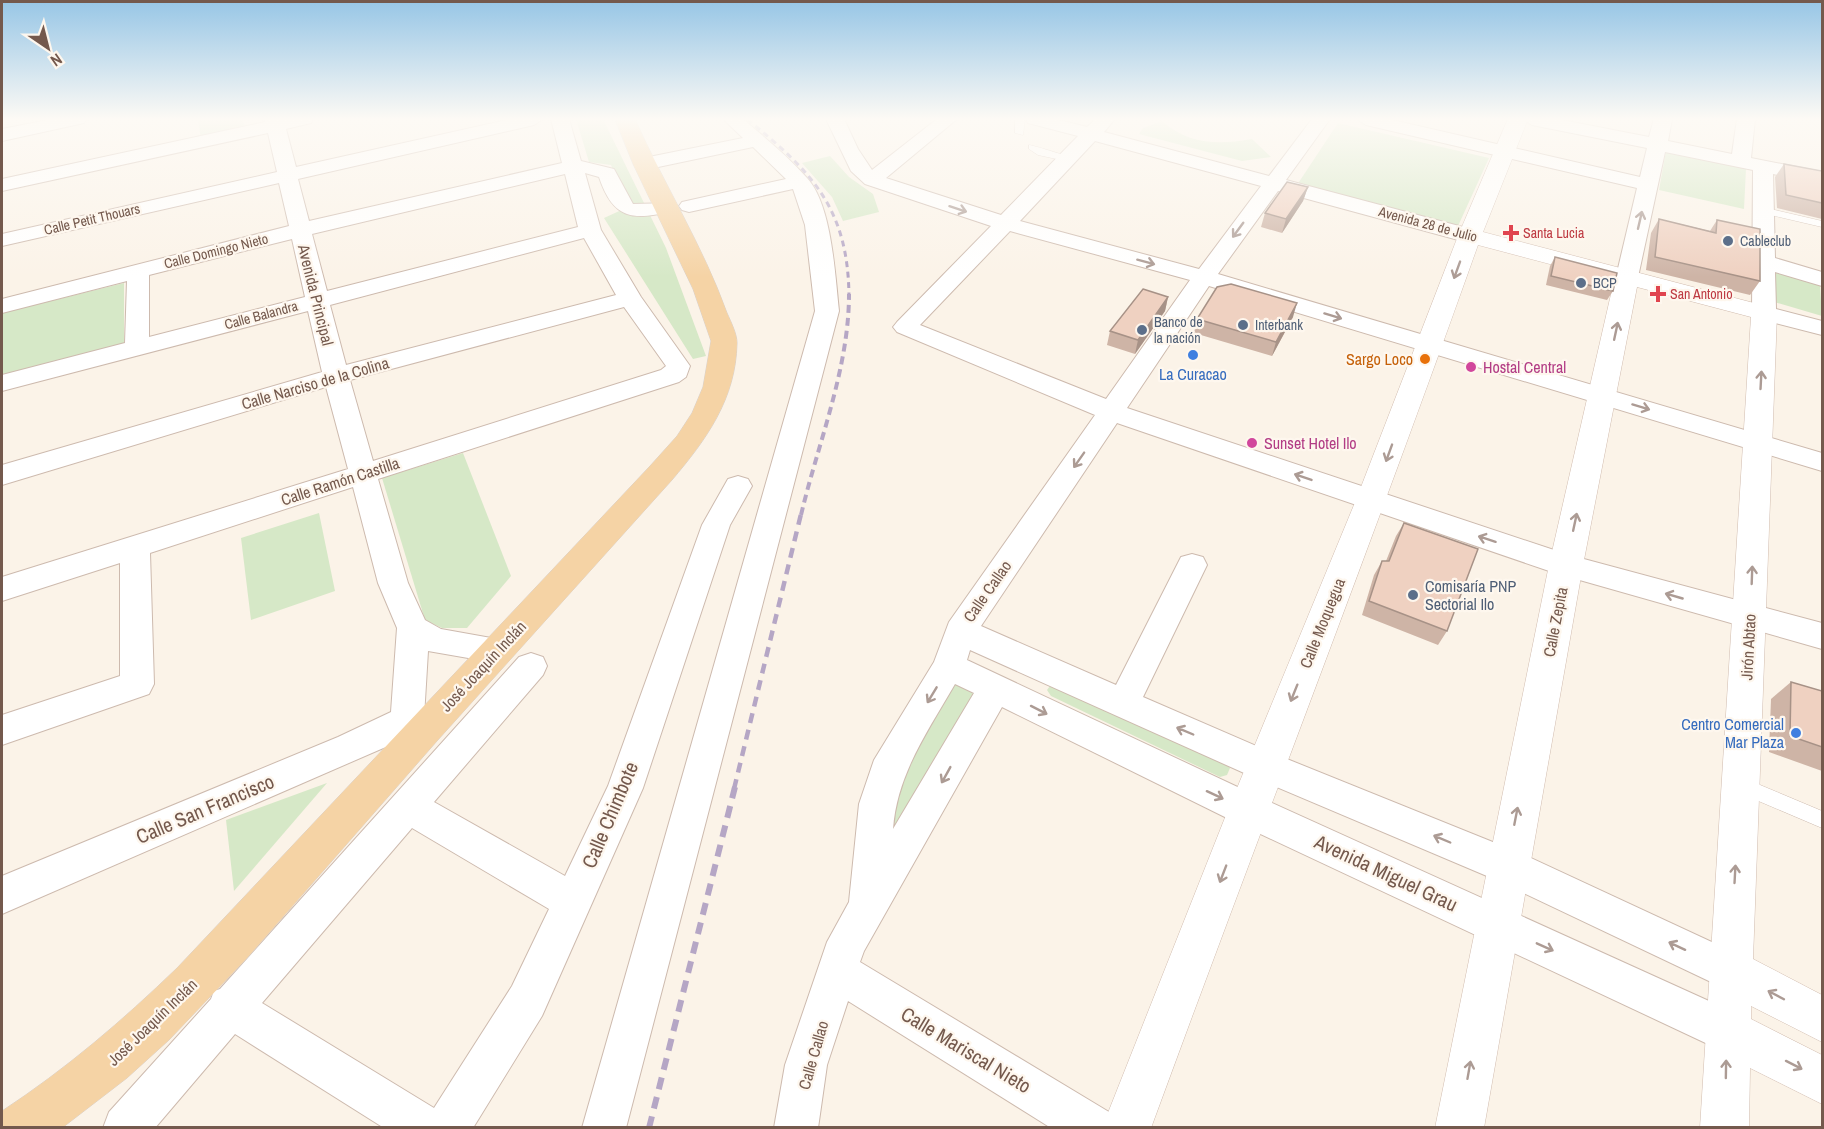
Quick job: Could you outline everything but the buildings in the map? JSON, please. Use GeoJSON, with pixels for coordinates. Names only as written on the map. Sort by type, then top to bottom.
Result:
{"type":"FeatureCollection","features":[{"type":"Feature","properties":{"kind":"main road","name":"José Joaquín Inclán"},"geometry":{"type":"LineString","coordinates":[[19,1128],[54,1106],[114,1061],[216,960],[406,735],[497,650],[687,442],[706,414],[717,387],[724,341],[677,206],[650,172]]}},
{"type":"Feature","properties":{"kind":"street"},"geometry":{"type":"LineString","coordinates":[[2,185],[60,172]]}},
{"type":"Feature","properties":{"kind":"street","name":"Calle Petit Thouars"},"geometry":{"type":"LineString","coordinates":[[2,240],[296,172]]}},
{"type":"Feature","properties":{"kind":"street","name":"Calle Domingo Nieto"},"geometry":{"type":"LineString","coordinates":[[2,306],[300,230],[551,172]]}},
{"type":"Feature","properties":{"kind":"street"},"geometry":{"type":"LineString","coordinates":[[572,172],[590,230],[630,298]]}},
{"type":"Feature","properties":{"kind":"street","name":"Calle Domingo Nieto"},"geometry":{"type":"LineString","coordinates":[[606,172],[627,208],[638,212],[677,206]]}},
{"type":"Feature","properties":{"kind":"street"},"geometry":{"type":"LineString","coordinates":[[604,1128],[827,311],[819,236],[800,182],[789,172]]}},
{"type":"Feature","properties":{"kind":"street"},"geometry":{"type":"LineString","coordinates":[[864,172],[872,180],[1004,223],[1204,277],[1822,462]]}},
{"type":"Feature","properties":{"kind":"street"},"geometry":{"type":"LineString","coordinates":[[872,180],[882,172]]}},
{"type":"Feature","properties":{"kind":"street"},"geometry":{"type":"LineString","coordinates":[[1053,172],[904,327],[1113,412],[1372,500],[1566,565],[1750,618],[1822,636]]}},
{"type":"Feature","properties":{"kind":"street","name":"Avenida 28 de Julio"},"geometry":{"type":"LineString","coordinates":[[1240,172],[1470,236],[1822,328]]}},
{"type":"Feature","properties":{"kind":"street","name":"Calle Callao"},"geometry":{"type":"LineString","coordinates":[[796,1128],[806,1065],[839,972],[847,942],[868,907],[877,804],[892,760],[949,666],[960,631],[1204,277],[1280,172]]}},
{"type":"Feature","properties":{"kind":"street","name":"Calle Moquegua"},"geometry":{"type":"LineString","coordinates":[[1126,1128],[1265,766],[1372,500],[1496,172]]}},
{"type":"Feature","properties":{"kind":"street"},"geometry":{"type":"LineString","coordinates":[[1594,172],[1648,185]]}},
{"type":"Feature","properties":{"kind":"street","name":"Calle Zepita"},"geometry":{"type":"LineString","coordinates":[[1458,1128],[1495,924],[1566,565],[1651,172]]}},
{"type":"Feature","properties":{"kind":"street","name":"Jirón Abtao"},"geometry":{"type":"LineString","coordinates":[[1724,1128],[1764,313],[1763,172]]}},
{"type":"Feature","properties":{"kind":"street"},"geometry":{"type":"LineString","coordinates":[[1788,172],[1822,178]]}},
{"type":"Feature","properties":{"kind":"street","name":"Avenida Principal"},"geometry":{"type":"LineString","coordinates":[[286,174],[336,375],[393,583],[413,627],[406,735]]}},
{"type":"Feature","properties":{"kind":"street"},"geometry":{"type":"LineString","coordinates":[[677,206],[800,182]]}},
{"type":"Feature","properties":{"kind":"street","name":"Calle Balandra"},"geometry":{"type":"LineString","coordinates":[[2,383],[590,230]]}},
{"type":"Feature","properties":{"kind":"street"},"geometry":{"type":"LineString","coordinates":[[1765,262],[1822,279]]}},
{"type":"Feature","properties":{"kind":"street"},"geometry":{"type":"LineString","coordinates":[[137,347],[138,270]]}},
{"type":"Feature","properties":{"kind":"street","name":"Calle Ramón Castilla"},"geometry":{"type":"LineString","coordinates":[[2,589],[670,376],[677,371],[678,366],[630,298]]}},
{"type":"Feature","properties":{"kind":"street","name":"Calle Narciso de la Colina"},"geometry":{"type":"LineString","coordinates":[[2,475],[336,375],[630,298]]}},
{"type":"Feature","properties":{"kind":"street","name":"Calle Chimbote"},"geometry":{"type":"LineString","coordinates":[[447,1128],[526,1001],[625,788],[716,525],[738,486]]}},
{"type":"Feature","properties":{"kind":"street"},"geometry":{"type":"LineString","coordinates":[[2,730],[137,684],[135,547]]}},
{"type":"Feature","properties":{"kind":"street"},"geometry":{"type":"LineString","coordinates":[[1123,704],[1192,565]]}},
{"type":"Feature","properties":{"kind":"street"},"geometry":{"type":"LineString","coordinates":[[413,627],[435,641],[497,650]]}},
{"type":"Feature","properties":{"kind":"street"},"geometry":{"type":"LineString","coordinates":[[960,631],[1265,766],[1507,866],[1730,971],[1822,1019]]}},
{"type":"Feature","properties":{"kind":"street"},"geometry":{"type":"LineString","coordinates":[[124,1128],[229,1006],[531,666]]}},
{"type":"Feature","properties":{"kind":"street","name":"Avenida Miguel Grau"},"geometry":{"type":"LineString","coordinates":[[949,666],[1248,810],[1727,1031],[1822,1080]]}},
{"type":"Feature","properties":{"kind":"street"},"geometry":{"type":"LineString","coordinates":[[868,907],[995,688]]}},
{"type":"Feature","properties":{"kind":"street","name":"Calle San Francisco"},"geometry":{"type":"LineString","coordinates":[[2,895],[350,748],[406,735]]}},
{"type":"Feature","properties":{"kind":"street"},"geometry":{"type":"LineString","coordinates":[[407,806],[571,901]]}},
{"type":"Feature","properties":{"kind":"street","name":"Calle Mariscal Nieto"},"geometry":{"type":"LineString","coordinates":[[839,972],[1093,1128]]}},
{"type":"Feature","properties":{"kind":"street"},"geometry":{"type":"LineString","coordinates":[[229,1006],[424,1128]]}},
{"type":"Feature","properties":{"kind":"lane"},"geometry":{"type":"LineString","coordinates":[[1762,210],[1822,224]]}},
{"type":"Feature","properties":{"kind":"lane"},"geometry":{"type":"LineString","coordinates":[[1741,785],[1822,820]]}},
{"type":"Feature","properties":{"kind":"green space"},"geometry":{"type":"Polygon","coordinates":[[[614,172],[629,172],[666,248],[706,356],[693,359],[604,218],[628,207],[614,172]]]}},
{"type":"Feature","properties":{"kind":"green space"},"geometry":{"type":"Polygon","coordinates":[[[810,172],[844,172],[873,194],[879,212],[843,221],[832,197],[810,172]]]}},
{"type":"Feature","properties":{"kind":"green space"},"geometry":{"type":"Polygon","coordinates":[[[1306,172],[1483,172],[1458,226],[1297,185],[1306,172]]]}},
{"type":"Feature","properties":{"kind":"green space"},"geometry":{"type":"Polygon","coordinates":[[[1662,172],[1746,172],[1744,209],[1659,190],[1662,172]]]}},
{"type":"Feature","properties":{"kind":"green space"},"geometry":{"type":"Polygon","coordinates":[[[1773,272],[1820,285],[1822,316],[1771,301],[1773,272]]]}},
{"type":"Feature","properties":{"kind":"green space"},"geometry":{"type":"Polygon","coordinates":[[[124,283],[124,346],[2,378],[2,313],[124,283]]]}},
{"type":"Feature","properties":{"kind":"green space"},"geometry":{"type":"Polygon","coordinates":[[[463,453],[511,576],[467,628],[442,628],[425,620],[382,478],[463,453]]]}},
{"type":"Feature","properties":{"kind":"green space"},"geometry":{"type":"Polygon","coordinates":[[[319,513],[335,591],[251,620],[241,538],[319,513]]]}},
{"type":"Feature","properties":{"kind":"green space"},"geometry":{"type":"Polygon","coordinates":[[[953,683],[981,692],[891,837],[892,808],[911,756],[953,683]]]}},
{"type":"Feature","properties":{"kind":"green space"},"geometry":{"type":"Polygon","coordinates":[[[1050,686],[1226,763],[1230,768],[1227,775],[1220,777],[1051,696],[1047,690],[1050,686]]]}},
{"type":"Feature","properties":{"kind":"green space"},"geometry":{"type":"Polygon","coordinates":[[[327,783],[234,891],[226,820],[327,783]]]}},
{"type":"Feature","properties":{"kind":"railway"},"geometry":{"type":"LineString","coordinates":[[805,172],[822,194],[842,239],[849,295]]}},
{"type":"Feature","properties":{"kind":"railway"},"geometry":{"type":"LineString","coordinates":[[801,515],[838,378],[848,322],[849,295]]}},
{"type":"Feature","properties":{"kind":"railway"},"geometry":{"type":"LineString","coordinates":[[734,789],[801,514]]}},
{"type":"Feature","properties":{"kind":"railway"},"geometry":{"type":"LineString","coordinates":[[649,1128],[735,787]]}},
{"type":"Feature","properties":{"kind":"place","name":"Santa Lucia"},"geometry":{"type":"Point","coordinates":[1511,233]}},
{"type":"Feature","properties":{"kind":"place","name":"Cableclub"},"geometry":{"type":"Point","coordinates":[1728,241]}},
{"type":"Feature","properties":{"kind":"place","name":"BCP"},"geometry":{"type":"Point","coordinates":[1581,283]}},
{"type":"Feature","properties":{"kind":"place","name":"San Antonio"},"geometry":{"type":"Point","coordinates":[1658,294]}},
{"type":"Feature","properties":{"kind":"place","name":"Interbank"},"geometry":{"type":"Point","coordinates":[1243,325]}},
{"type":"Feature","properties":{"kind":"place","name":"Banco de la nación"},"geometry":{"type":"Point","coordinates":[1142,330]}},
{"type":"Feature","properties":{"kind":"place","name":"La Curacao"},"geometry":{"type":"Point","coordinates":[1193,355]}},
{"type":"Feature","properties":{"kind":"place","name":"Sargo Loco"},"geometry":{"type":"Point","coordinates":[1425,359]}},
{"type":"Feature","properties":{"kind":"place","name":"Hostal Central"},"geometry":{"type":"Point","coordinates":[1471,367]}},
{"type":"Feature","properties":{"kind":"place","name":"Sunset Hotel Ilo"},"geometry":{"type":"Point","coordinates":[1252,443]}},
{"type":"Feature","properties":{"kind":"place","name":"Comisaría PNP Sectorial Ilo"},"geometry":{"type":"Point","coordinates":[1413,595]}},
{"type":"Feature","properties":{"kind":"place","name":"Centro Comercial Mar Plaza"},"geometry":{"type":"Point","coordinates":[1796,733]}}]}
